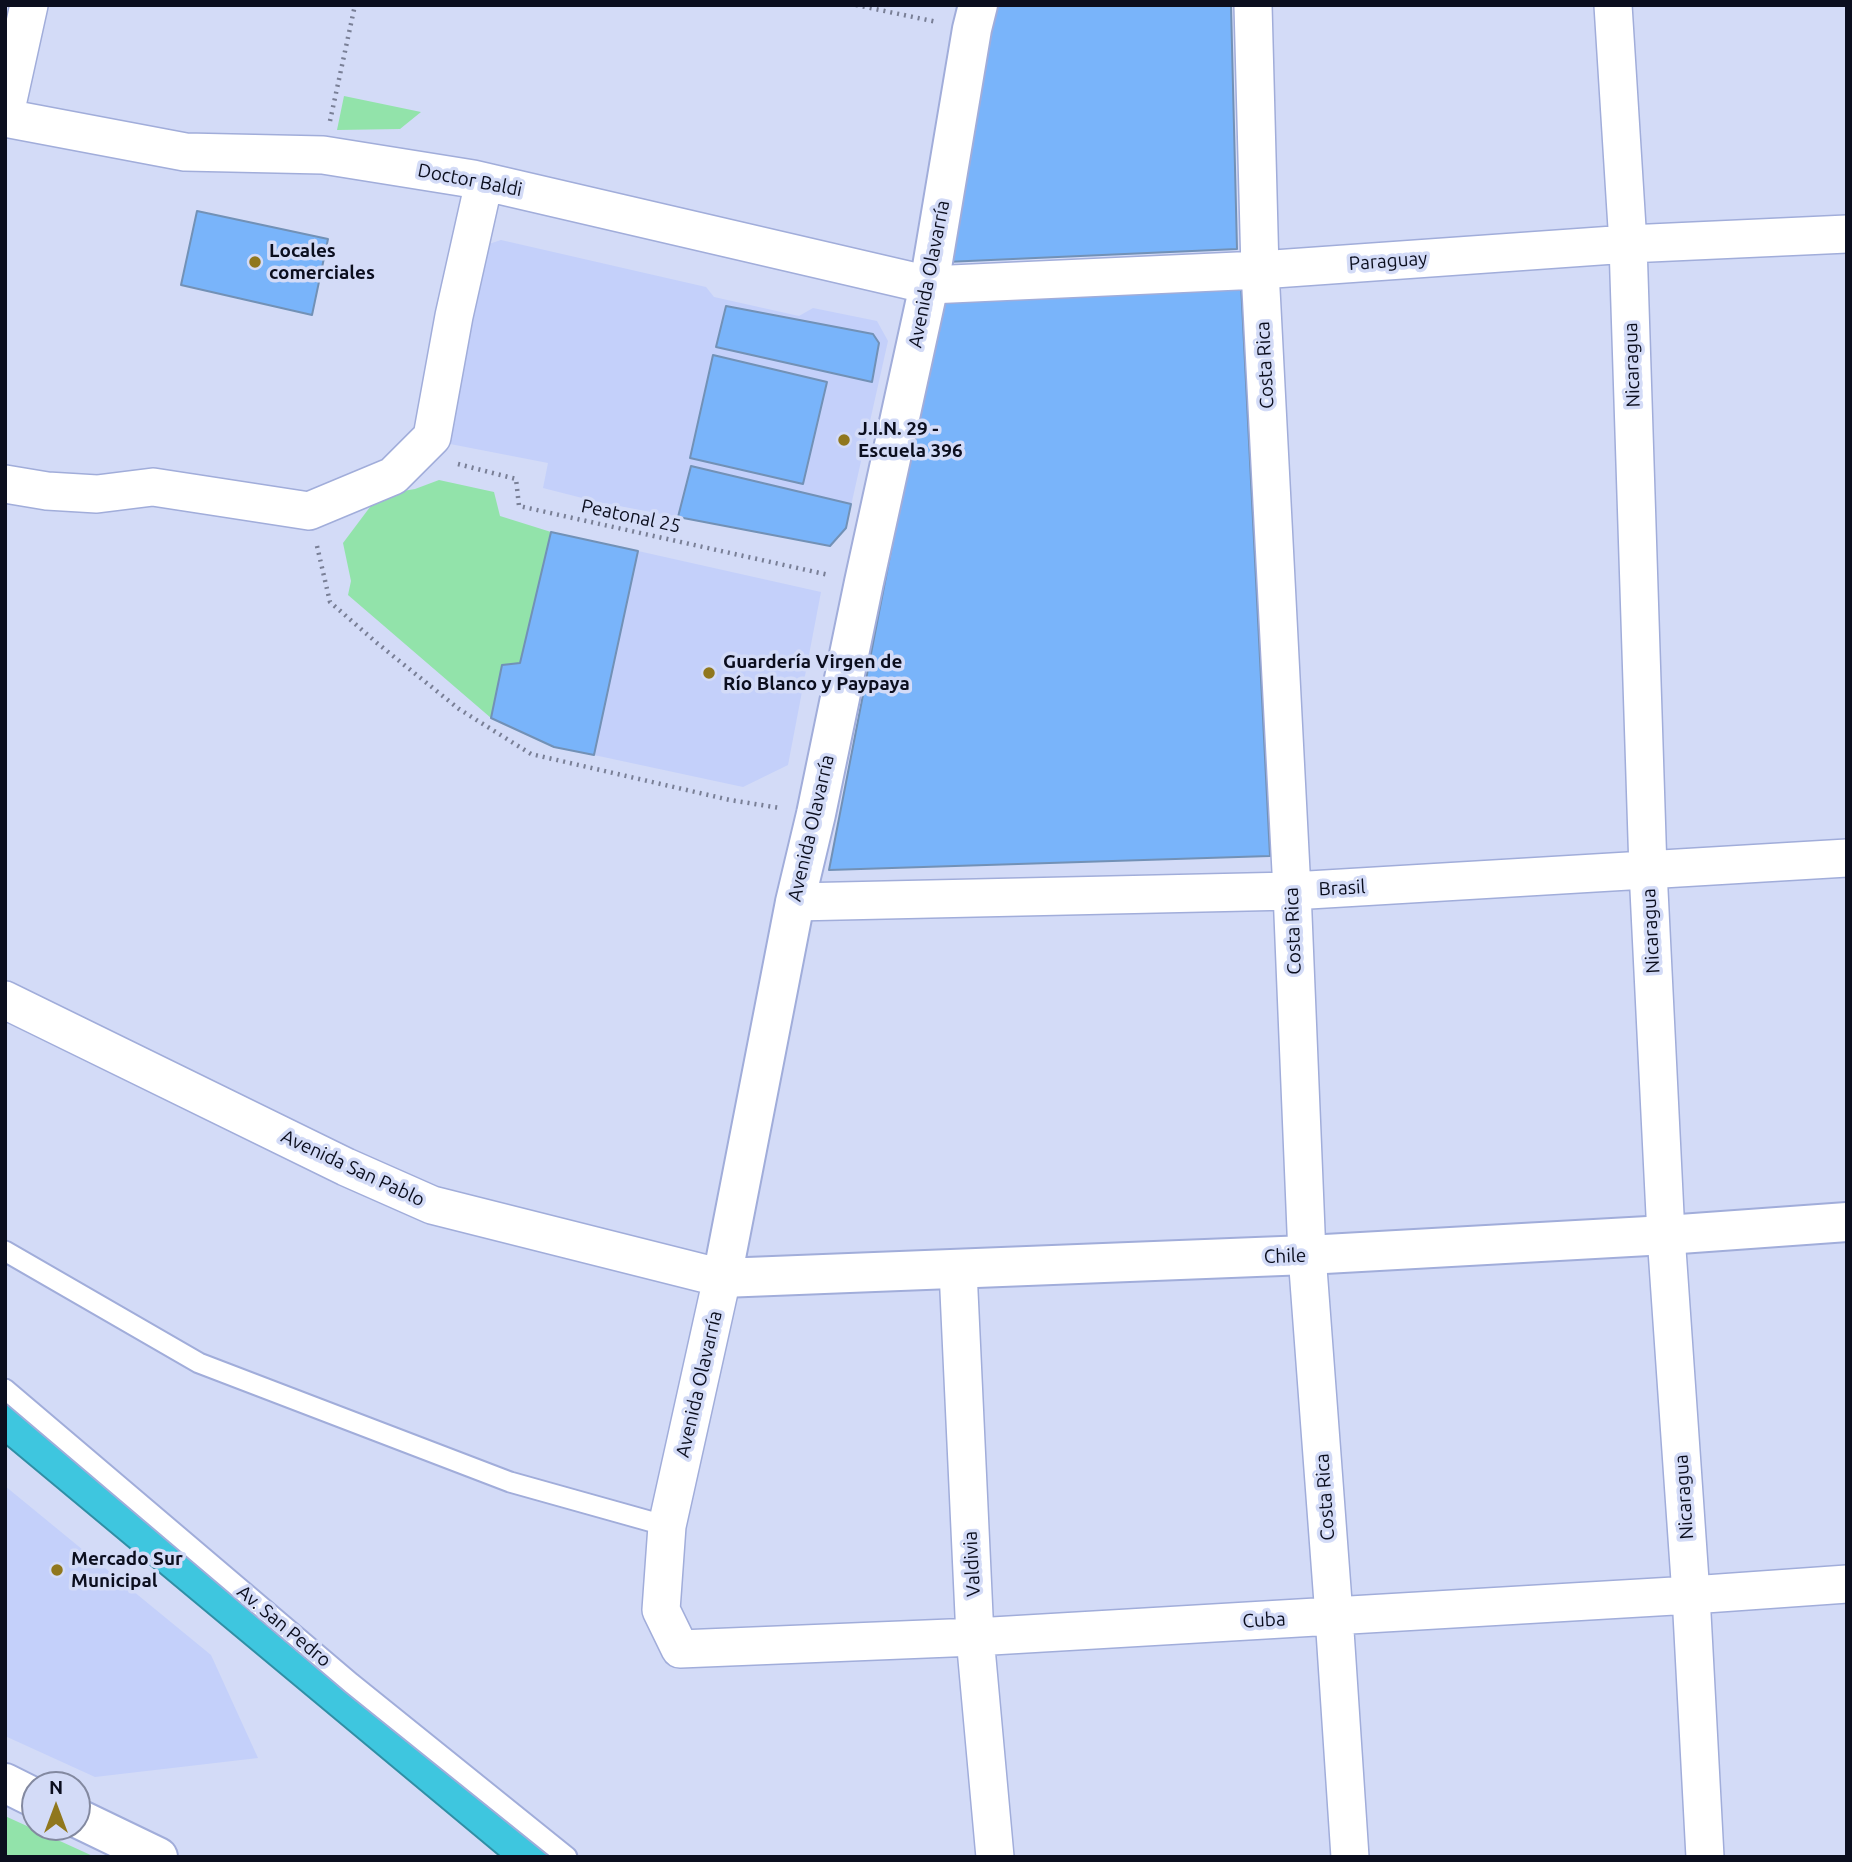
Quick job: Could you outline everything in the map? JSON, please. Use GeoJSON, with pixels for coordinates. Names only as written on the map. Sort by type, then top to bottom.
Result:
{"type":"FeatureCollection","features":[{"type":"Feature","properties":{"kind":"street"},"geometry":{"type":"LineString","coordinates":[[5,116],[29,5]]}},
{"type":"Feature","properties":{"kind":"street","name":"Costa Rica"},"geometry":{"type":"LineString","coordinates":[[1252,5],[1260,270],[1292,891],[1307,1255],[1350,1857]]}},
{"type":"Feature","properties":{"kind":"street","name":"Nicaragua"},"geometry":{"type":"LineString","coordinates":[[1612,5],[1628,244],[1648,870],[1666,1235],[1691,1595],[1705,1857]]}},
{"type":"Feature","properties":{"kind":"street","name":"Avenida Olavarría"},"geometry":{"type":"LineString","coordinates":[[680,1648],[661,1609],[667,1526],[722,1278],[794,902],[816,814],[929,285],[975,17]]}},
{"type":"Feature","properties":{"kind":"street","name":"Doctor Baldi"},"geometry":{"type":"LineString","coordinates":[[5,116],[185,152],[323,155],[485,182],[929,285]]}},
{"type":"Feature","properties":{"kind":"street"},"geometry":{"type":"LineString","coordinates":[[5,484],[47,491],[97,494],[153,487],[309,511],[393,476],[432,437],[454,316],[485,182]]}},
{"type":"Feature","properties":{"kind":"street","name":"Paraguay"},"geometry":{"type":"LineString","coordinates":[[929,285],[1260,270],[1628,244],[1847,234]]}},
{"type":"Feature","properties":{"kind":"street","name":"Brasil"},"geometry":{"type":"LineString","coordinates":[[794,902],[1292,891],[1847,858]]}},
{"type":"Feature","properties":{"kind":"street","name":"Avenida San Pablo"},"geometry":{"type":"LineString","coordinates":[[5,1000],[346,1167],[432,1205],[722,1278]]}},
{"type":"Feature","properties":{"kind":"street","name":"Chile"},"geometry":{"type":"LineString","coordinates":[[722,1278],[1307,1255],[1847,1222]]}},
{"type":"Feature","properties":{"kind":"street","name":"Valdivia"},"geometry":{"type":"LineString","coordinates":[[958,1270],[975,1637],[995,1857]]}},
{"type":"Feature","properties":{"kind":"street","name":"Cuba"},"geometry":{"type":"LineString","coordinates":[[680,1648],[975,1637],[1847,1584]]}},
{"type":"Feature","properties":{"kind":"street"},"geometry":{"type":"LineString","coordinates":[[5,1783],[21,1791]]}},
{"type":"Feature","properties":{"kind":"street"},"geometry":{"type":"LineString","coordinates":[[91,1825],[158,1857]]}},
{"type":"Feature","properties":{"kind":"lane"},"geometry":{"type":"LineString","coordinates":[[5,1251],[199,1363],[510,1482],[667,1526]]}},
{"type":"Feature","properties":{"kind":"lane","name":"Av. San Pedro"},"geometry":{"type":"LineString","coordinates":[[5,1389],[351,1683],[567,1857]]}},
{"type":"Feature","properties":{"kind":"path"},"geometry":{"type":"LineString","coordinates":[[323,155],[355,5]]}},
{"type":"Feature","properties":{"kind":"path"},"geometry":{"type":"LineString","coordinates":[[856,5],[975,17]]}},
{"type":"Feature","properties":{"kind":"path","name":"Peatonal 25"},"geometry":{"type":"LineString","coordinates":[[416,453],[516,479],[519,506],[864,582]]}},
{"type":"Feature","properties":{"kind":"path"},"geometry":{"type":"LineString","coordinates":[[309,511],[330,602],[459,709],[531,754],[730,800],[816,814]]}},
{"type":"Feature","properties":{"kind":"shaded area"},"geometry":{"type":"Polygon","coordinates":[[[501,240],[706,287],[714,297],[799,316],[813,308],[877,321],[888,341],[846,528],[830,546],[598,502],[543,488],[548,463],[445,443],[489,244],[501,240]]]}},
{"type":"Feature","properties":{"kind":"shaded area","name":"Guardería Virgen de Río Blanco y Paypaya"},"geometry":{"type":"Polygon","coordinates":[[[638,551],[821,592],[788,765],[743,787],[594,755],[638,551]]]}},
{"type":"Feature","properties":{"kind":"shaded area"},"geometry":{"type":"Polygon","coordinates":[[[5,1401],[552,1857],[501,1857],[5,1444],[5,1401]]]}},
{"type":"Feature","properties":{"kind":"shaded area","name":"Mercado Sur Municipal"},"geometry":{"type":"Polygon","coordinates":[[[5,1486],[211,1655],[258,1758],[95,1777],[91,1775],[91,1771],[82,1771],[5,1736],[5,1486]]]}},
{"type":"Feature","properties":{"kind":"green space"},"geometry":{"type":"Polygon","coordinates":[[[344,96],[421,112],[400,129],[337,130],[344,96]]]}},
{"type":"Feature","properties":{"kind":"green space"},"geometry":{"type":"Polygon","coordinates":[[[439,480],[494,492],[500,516],[551,532],[520,663],[502,665],[491,718],[348,595],[351,581],[343,543],[379,495],[415,489],[439,480]]]}},
{"type":"Feature","properties":{"kind":"green space"},"geometry":{"type":"Polygon","coordinates":[[[5,1816],[21,1823],[21,1841],[60,1841],[95,1857],[5,1857],[5,1816]]]}},
{"type":"Feature","properties":{"kind":"building"},"geometry":{"type":"Polygon","coordinates":[[[992,5],[1231,5],[1237,249],[946,262],[992,5]]]}},
{"type":"Feature","properties":{"kind":"building","name":"Locales comerciales"},"geometry":{"type":"Polygon","coordinates":[[[197,211],[328,239],[312,315],[181,285],[197,211]]]}},
{"type":"Feature","properties":{"kind":"building"},"geometry":{"type":"Polygon","coordinates":[[[1241,284],[1270,856],[829,870],[940,298],[1241,284]]]}},
{"type":"Feature","properties":{"kind":"building"},"geometry":{"type":"Polygon","coordinates":[[[726,306],[873,334],[879,343],[872,382],[716,347],[726,306]]]}},
{"type":"Feature","properties":{"kind":"building"},"geometry":{"type":"Polygon","coordinates":[[[713,355],[827,382],[803,484],[690,458],[713,355]]]}},
{"type":"Feature","properties":{"kind":"building"},"geometry":{"type":"Polygon","coordinates":[[[691,466],[851,504],[846,528],[830,546],[678,517],[691,466]]]}},
{"type":"Feature","properties":{"kind":"building"},"geometry":{"type":"Polygon","coordinates":[[[551,532],[638,551],[594,755],[554,747],[491,718],[502,665],[520,663],[551,532]]]}},
{"type":"Feature","properties":{"kind":"place","name":"Locales comerciales"},"geometry":{"type":"Point","coordinates":[255,262]}},
{"type":"Feature","properties":{"kind":"place","name":"J.I.N. 29 - Escuela 396"},"geometry":{"type":"Point","coordinates":[844,440]}},
{"type":"Feature","properties":{"kind":"place","name":"Guardería Virgen de Río Blanco y Paypaya"},"geometry":{"type":"Point","coordinates":[709,673]}},
{"type":"Feature","properties":{"kind":"place","name":"Mercado Sur Municipal"},"geometry":{"type":"Point","coordinates":[57,1570]}}]}
